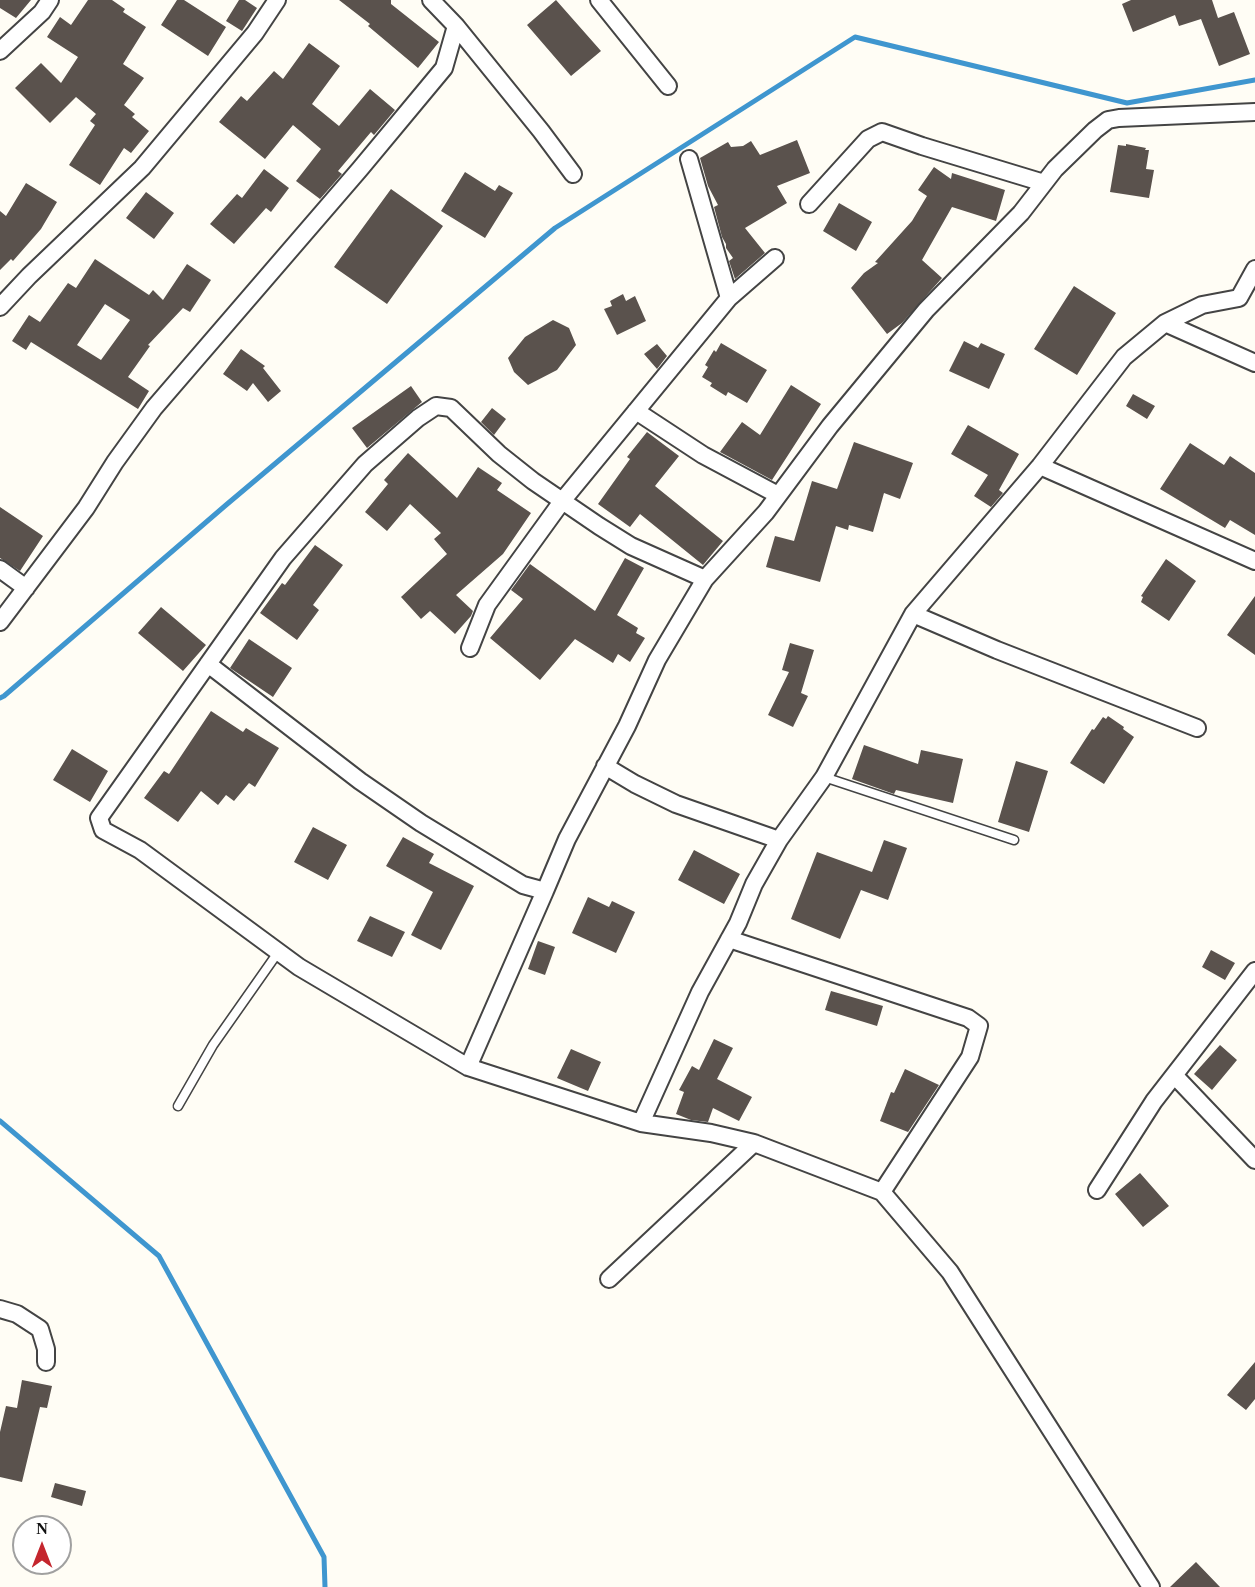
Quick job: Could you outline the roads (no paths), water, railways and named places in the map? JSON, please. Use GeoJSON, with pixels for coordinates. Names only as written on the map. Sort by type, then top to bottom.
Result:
{"type":"FeatureCollection","features":[{"type":"Feature","properties":{"kind":"street"},"geometry":{"type":"LineString","coordinates":[[0,51],[42,12],[50,0]]}},
{"type":"Feature","properties":{"kind":"street"},"geometry":{"type":"LineString","coordinates":[[0,307],[142,168],[248,41],[277,0]]}},
{"type":"Feature","properties":{"kind":"street"},"geometry":{"type":"LineString","coordinates":[[431,0],[456,26],[573,174]]}},
{"type":"Feature","properties":{"kind":"street"},"geometry":{"type":"LineString","coordinates":[[599,0],[668,86]]}},
{"type":"Feature","properties":{"kind":"street"},"geometry":{"type":"LineString","coordinates":[[0,622],[86,508],[115,462],[154,408],[444,68],[456,26]]}},
{"type":"Feature","properties":{"kind":"street"},"geometry":{"type":"LineString","coordinates":[[468,1067],[567,839],[627,726],[657,660],[705,579],[766,512],[830,426],[905,334],[953,281],[1022,213],[1055,170],[1108,120],[1255,112]]}},
{"type":"Feature","properties":{"kind":"street"},"geometry":{"type":"LineString","coordinates":[[809,204],[868,139],[882,132],[1044,183]]}},
{"type":"Feature","properties":{"kind":"street"},"geometry":{"type":"LineString","coordinates":[[689,159],[729,298]]}},
{"type":"Feature","properties":{"kind":"street"},"geometry":{"type":"LineString","coordinates":[[470,648],[487,605],[564,500],[729,298],[775,258]]}},
{"type":"Feature","properties":{"kind":"street"},"geometry":{"type":"LineString","coordinates":[[641,1123],[700,993],[729,939],[754,884],[779,840],[824,777],[913,614],[1040,466],[1124,357],[1165,323],[1202,305],[1239,298],[1255,269]]}},
{"type":"Feature","properties":{"kind":"street"},"geometry":{"type":"LineString","coordinates":[[1165,323],[1255,363]]}},
{"type":"Feature","properties":{"kind":"street"},"geometry":{"type":"LineString","coordinates":[[705,579],[631,546],[533,481],[499,454],[451,408],[436,406],[418,418],[365,464],[283,558],[99,818],[103,830],[140,850],[299,966],[468,1067],[641,1123],[711,1133],[754,1143],[882,1192],[950,1272],[1151,1587]]}},
{"type":"Feature","properties":{"kind":"street"},"geometry":{"type":"LineString","coordinates":[[636,411],[703,455],[778,495]]}},
{"type":"Feature","properties":{"kind":"street"},"geometry":{"type":"LineString","coordinates":[[1040,466],[1255,561]]}},
{"type":"Feature","properties":{"kind":"street"},"geometry":{"type":"LineString","coordinates":[[0,569],[26,588]]}},
{"type":"Feature","properties":{"kind":"street"},"geometry":{"type":"LineString","coordinates":[[913,614],[997,650],[1197,728]]}},
{"type":"Feature","properties":{"kind":"street"},"geometry":{"type":"LineString","coordinates":[[208,664],[360,781],[413,817],[523,885],[545,891]]}},
{"type":"Feature","properties":{"kind":"street"},"geometry":{"type":"LineString","coordinates":[[605,766],[676,804],[779,840]]}},
{"type":"Feature","properties":{"kind":"street"},"geometry":{"type":"LineString","coordinates":[[729,939],[968,1018],[979,1026],[970,1057],[882,1192]]}},
{"type":"Feature","properties":{"kind":"street"},"geometry":{"type":"LineString","coordinates":[[1097,1190],[1154,1101],[1255,970]]}},
{"type":"Feature","properties":{"kind":"street"},"geometry":{"type":"LineString","coordinates":[[1174,1075],[1255,1160]]}},
{"type":"Feature","properties":{"kind":"street"},"geometry":{"type":"LineString","coordinates":[[609,1279],[754,1143]]}},
{"type":"Feature","properties":{"kind":"street"},"geometry":{"type":"LineString","coordinates":[[0,1309],[16,1314],[40,1329],[46,1349],[46,1362]]}},
{"type":"Feature","properties":{"kind":"lane"},"geometry":{"type":"LineString","coordinates":[[824,777],[1014,840]]}},
{"type":"Feature","properties":{"kind":"lane"},"geometry":{"type":"LineString","coordinates":[[178,1106],[213,1045],[279,951]]}},
{"type":"Feature","properties":{"kind":"waterway"},"geometry":{"type":"LineString","coordinates":[[0,698],[555,228],[855,37],[1127,103],[1255,80]]}},
{"type":"Feature","properties":{"kind":"waterway"},"geometry":{"type":"LineString","coordinates":[[0,1121],[159,1256],[324,1557],[325,1587]]}}]}
